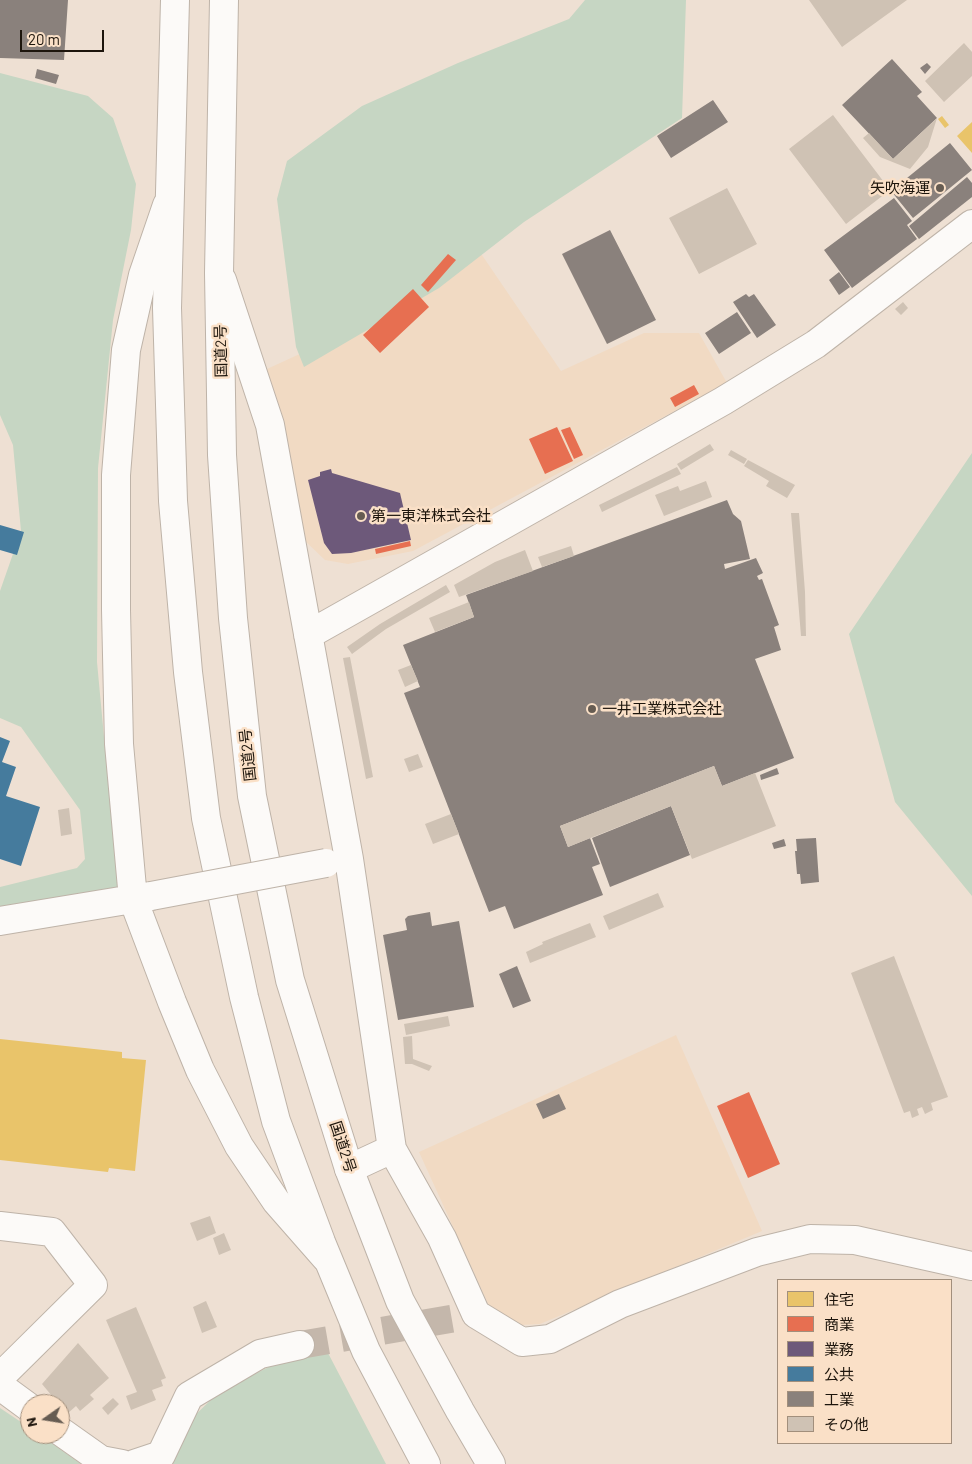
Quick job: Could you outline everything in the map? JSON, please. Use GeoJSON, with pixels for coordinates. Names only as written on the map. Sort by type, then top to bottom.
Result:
{"type":"FeatureCollection","features":[{"type":"Feature","properties":{"kind":"main road"},"geometry":{"type":"LineString","coordinates":[[175,0],[167,308],[173,501],[188,672],[206,818],[244,997],[276,1121],[329,1261],[366,1350],[426,1464]]}},
{"type":"Feature","properties":{"kind":"main road","name":"国道2号"},"geometry":{"type":"LineString","coordinates":[[224,0],[220,273],[222,455],[233,618],[252,796],[290,980],[349,1169],[400,1300],[491,1464]]}},
{"type":"Feature","properties":{"kind":"main road"},"geometry":{"type":"LineString","coordinates":[[170,194],[144,275],[126,350],[116,475],[116,610],[119,744],[142,898],[172,1002],[200,1070],[239,1146],[276,1201],[329,1261]]}},
{"type":"Feature","properties":{"kind":"main road"},"geometry":{"type":"LineString","coordinates":[[308,635],[723,401],[816,344],[972,224]]}},
{"type":"Feature","properties":{"kind":"main road"},"geometry":{"type":"LineString","coordinates":[[220,273],[270,425],[308,635],[337,861],[392,1150],[442,1238],[466,1316],[522,1342],[550,1339],[629,1300],[757,1252],[810,1239],[854,1240],[972,1266]]}},
{"type":"Feature","properties":{"kind":"main road"},"geometry":{"type":"LineString","coordinates":[[0,921],[142,898],[337,861]]}},
{"type":"Feature","properties":{"kind":"main road"},"geometry":{"type":"LineString","coordinates":[[349,1169],[392,1150]]}},
{"type":"Feature","properties":{"kind":"main road"},"geometry":{"type":"LineString","coordinates":[[0,1226],[52,1232],[93,1285],[0,1377]]}},
{"type":"Feature","properties":{"kind":"main road"},"geometry":{"type":"LineString","coordinates":[[134,1464],[161,1454],[189,1396],[260,1354],[300,1345]]}},
{"type":"Feature","properties":{"kind":"main road"},"geometry":{"type":"LineString","coordinates":[[0,1386],[20,1401]]}},
{"type":"Feature","properties":{"kind":"main road"},"geometry":{"type":"LineString","coordinates":[[70,1437],[102,1460],[122,1464]]}},
{"type":"Feature","properties":{"kind":"shaded area"},"geometry":{"type":"Polygon","coordinates":[[[469,236],[561,371],[644,333],[699,333],[727,383],[413,551],[348,564],[325,560],[303,539],[267,369],[354,329],[469,236]]]}},
{"type":"Feature","properties":{"kind":"shaded area"},"geometry":{"type":"Polygon","coordinates":[[[676,1035],[762,1231],[540,1324],[520,1325],[490,1308],[419,1152],[676,1035]]]}},
{"type":"Feature","properties":{"kind":"green space"},"geometry":{"type":"Polygon","coordinates":[[[585,0],[686,0],[682,118],[524,222],[439,288],[304,367],[296,347],[277,199],[287,161],[362,106],[458,63],[569,19],[585,0]]]}},
{"type":"Feature","properties":{"kind":"green space"},"geometry":{"type":"Polygon","coordinates":[[[0,73],[88,96],[113,118],[136,184],[131,230],[113,320],[98,468],[97,662],[118,887],[75,897],[0,909],[0,887],[77,868],[85,859],[80,810],[21,727],[0,718],[0,591],[21,531],[13,445],[0,415],[0,73]]]}},
{"type":"Feature","properties":{"kind":"green space"},"geometry":{"type":"Polygon","coordinates":[[[972,453],[972,896],[895,802],[849,634],[972,453]]]}},
{"type":"Feature","properties":{"kind":"green space"},"geometry":{"type":"Polygon","coordinates":[[[328,1353],[386,1464],[166,1464],[190,1420],[218,1393],[288,1357],[328,1353]]]}},
{"type":"Feature","properties":{"kind":"green space"},"geometry":{"type":"Polygon","coordinates":[[[0,1408],[20,1421],[20,1444],[53,1444],[81,1464],[0,1464],[0,1408]]]}},
{"type":"Feature","properties":{"kind":"building: 住宅"},"geometry":{"type":"Polygon","coordinates":[[[942,116],[949,125],[945,128],[938,119],[942,116]]]}},
{"type":"Feature","properties":{"kind":"building: 住宅"},"geometry":{"type":"Polygon","coordinates":[[[972,122],[972,153],[957,136],[972,122]]]}},
{"type":"Feature","properties":{"kind":"building: 住宅"},"geometry":{"type":"Polygon","coordinates":[[[0,1039],[122,1052],[122,1058],[146,1060],[135,1171],[109,1168],[108,1172],[0,1160],[0,1039]]]}},
{"type":"Feature","properties":{"kind":"building: 商業"},"geometry":{"type":"Polygon","coordinates":[[[448,254],[456,260],[428,292],[421,285],[448,254]]]}},
{"type":"Feature","properties":{"kind":"building: 商業"},"geometry":{"type":"Polygon","coordinates":[[[413,289],[429,307],[380,353],[363,335],[413,289]]]}},
{"type":"Feature","properties":{"kind":"building: 商業"},"geometry":{"type":"Polygon","coordinates":[[[694,385],[699,394],[675,407],[670,398],[694,385]]]}},
{"type":"Feature","properties":{"kind":"building: 商業"},"geometry":{"type":"Polygon","coordinates":[[[557,427],[573,461],[545,474],[529,439],[557,427]]]}},
{"type":"Feature","properties":{"kind":"building: 商業"},"geometry":{"type":"Polygon","coordinates":[[[570,427],[583,455],[574,459],[561,430],[570,427]]]}},
{"type":"Feature","properties":{"kind":"building: 商業"},"geometry":{"type":"Polygon","coordinates":[[[410,541],[411,546],[376,554],[375,549],[410,541]]]}},
{"type":"Feature","properties":{"kind":"building: 商業"},"geometry":{"type":"Polygon","coordinates":[[[749,1092],[780,1164],[748,1178],[717,1106],[749,1092]]]}},
{"type":"Feature","properties":{"kind":"building: 業務","name":"第一東洋株式会社"},"geometry":{"type":"Polygon","coordinates":[[[331,469],[332,473],[400,493],[411,540],[351,553],[332,554],[324,543],[308,480],[320,476],[320,472],[331,469]]]}},
{"type":"Feature","properties":{"kind":"building: 公共"},"geometry":{"type":"Polygon","coordinates":[[[0,525],[24,532],[17,555],[0,550],[0,525]]]}},
{"type":"Feature","properties":{"kind":"building: 公共"},"geometry":{"type":"Polygon","coordinates":[[[0,737],[10,741],[2,762],[16,767],[6,796],[40,807],[21,866],[0,859],[0,737]]]}},
{"type":"Feature","properties":{"kind":"building: 工業"},"geometry":{"type":"Polygon","coordinates":[[[0,0],[68,0],[64,60],[0,58],[0,0]]]}},
{"type":"Feature","properties":{"kind":"building: 工業"},"geometry":{"type":"Polygon","coordinates":[[[892,59],[922,92],[917,96],[937,118],[893,159],[842,105],[892,59]]]}},
{"type":"Feature","properties":{"kind":"building: 工業"},"geometry":{"type":"Polygon","coordinates":[[[927,63],[931,67],[925,74],[920,68],[927,63]]]}},
{"type":"Feature","properties":{"kind":"building: 工業"},"geometry":{"type":"Polygon","coordinates":[[[37,69],[59,75],[56,84],[35,78],[37,69]]]}},
{"type":"Feature","properties":{"kind":"building: 工業"},"geometry":{"type":"Polygon","coordinates":[[[713,100],[728,122],[671,158],[657,136],[713,100]]]}},
{"type":"Feature","properties":{"kind":"building: 工業"},"geometry":{"type":"Polygon","coordinates":[[[950,143],[972,170],[913,218],[891,191],[950,143]]]}},
{"type":"Feature","properties":{"kind":"building: 工業"},"geometry":{"type":"Polygon","coordinates":[[[967,177],[972,183],[972,197],[919,239],[909,226],[967,177]]]}},
{"type":"Feature","properties":{"kind":"building: 工業"},"geometry":{"type":"Polygon","coordinates":[[[894,198],[912,221],[907,225],[917,239],[852,288],[824,250],[894,198]]]}},
{"type":"Feature","properties":{"kind":"building: 工業"},"geometry":{"type":"Polygon","coordinates":[[[610,230],[656,320],[607,344],[562,254],[610,230]]]}},
{"type":"Feature","properties":{"kind":"building: 工業"},"geometry":{"type":"Polygon","coordinates":[[[839,272],[850,287],[839,295],[829,280],[839,272]]]}},
{"type":"Feature","properties":{"kind":"building: 工業"},"geometry":{"type":"Polygon","coordinates":[[[746,294],[749,297],[754,294],[776,325],[757,338],[733,302],[746,294]]]}},
{"type":"Feature","properties":{"kind":"building: 工業"},"geometry":{"type":"Polygon","coordinates":[[[737,312],[751,333],[719,354],[705,333],[737,312]]]}},
{"type":"Feature","properties":{"kind":"building: 工業"},"geometry":{"type":"Polygon","coordinates":[[[727,500],[733,514],[741,521],[750,559],[724,564],[725,569],[756,558],[763,573],[757,576],[759,580],[762,579],[779,625],[774,627],[781,650],[755,659],[794,758],[722,786],[714,766],[560,826],[568,847],[590,838],[600,864],[592,867],[603,895],[514,929],[505,906],[489,912],[404,693],[420,687],[403,645],[474,617],[466,595],[727,500]]]}},
{"type":"Feature","properties":{"kind":"building: 工業"},"geometry":{"type":"Polygon","coordinates":[[[777,768],[779,774],[761,780],[760,775],[777,768]]]}},
{"type":"Feature","properties":{"kind":"building: 工業"},"geometry":{"type":"Polygon","coordinates":[[[671,806],[690,855],[610,887],[592,838],[671,806]]]}},
{"type":"Feature","properties":{"kind":"building: 工業"},"geometry":{"type":"Polygon","coordinates":[[[816,838],[819,882],[801,884],[800,874],[797,874],[796,839],[816,838]]]}},
{"type":"Feature","properties":{"kind":"building: 工業"},"geometry":{"type":"Polygon","coordinates":[[[784,839],[786,846],[774,849],[772,843],[784,839]]]}},
{"type":"Feature","properties":{"kind":"building: 工業"},"geometry":{"type":"Polygon","coordinates":[[[430,912],[432,926],[459,921],[474,1007],[398,1020],[383,935],[407,930],[405,919],[408,916],[430,912]]]}},
{"type":"Feature","properties":{"kind":"building: 工業"},"geometry":{"type":"Polygon","coordinates":[[[517,966],[531,1001],[513,1008],[499,974],[517,966]]]}},
{"type":"Feature","properties":{"kind":"building: 工業"},"geometry":{"type":"Polygon","coordinates":[[[559,1094],[566,1109],[543,1119],[536,1104],[559,1094]]]}},
{"type":"Feature","properties":{"kind":"building: その他"},"geometry":{"type":"Polygon","coordinates":[[[809,0],[907,0],[842,47],[809,0]]]}},
{"type":"Feature","properties":{"kind":"building: その他"},"geometry":{"type":"Polygon","coordinates":[[[964,43],[972,52],[972,76],[944,102],[925,81],[964,43]]]}},
{"type":"Feature","properties":{"kind":"building: その他"},"geometry":{"type":"Polygon","coordinates":[[[833,115],[890,190],[846,224],[789,149],[833,115]]]}},
{"type":"Feature","properties":{"kind":"building: その他"},"geometry":{"type":"Polygon","coordinates":[[[937,118],[928,147],[910,169],[880,157],[863,138],[869,133],[893,159],[937,118]]]}},
{"type":"Feature","properties":{"kind":"building: その他"},"geometry":{"type":"Polygon","coordinates":[[[727,188],[757,244],[699,274],[669,218],[727,188]]]}},
{"type":"Feature","properties":{"kind":"building: その他"},"geometry":{"type":"Polygon","coordinates":[[[903,302],[908,308],[901,315],[895,309],[903,302]]]}},
{"type":"Feature","properties":{"kind":"building: その他"},"geometry":{"type":"Polygon","coordinates":[[[710,444],[714,450],[681,470],[677,464],[710,444]]]}},
{"type":"Feature","properties":{"kind":"building: その他"},"geometry":{"type":"Polygon","coordinates":[[[731,450],[747,459],[744,464],[728,455],[731,450]]]}},
{"type":"Feature","properties":{"kind":"building: その他"},"geometry":{"type":"Polygon","coordinates":[[[748,460],[795,485],[787,498],[766,486],[769,481],[744,466],[748,460]]]}},
{"type":"Feature","properties":{"kind":"building: その他"},"geometry":{"type":"Polygon","coordinates":[[[677,467],[681,474],[602,512],[599,505],[677,467]]]}},
{"type":"Feature","properties":{"kind":"building: その他"},"geometry":{"type":"Polygon","coordinates":[[[706,481],[712,497],[664,516],[655,495],[678,486],[680,491],[706,481]]]}},
{"type":"Feature","properties":{"kind":"building: その他"},"geometry":{"type":"Polygon","coordinates":[[[791,513],[799,513],[805,592],[806,636],[801,636],[791,513]]]}},
{"type":"Feature","properties":{"kind":"building: その他"},"geometry":{"type":"Polygon","coordinates":[[[571,546],[574,556],[542,567],[538,557],[571,546]]]}},
{"type":"Feature","properties":{"kind":"building: その他"},"geometry":{"type":"Polygon","coordinates":[[[525,550],[533,571],[459,597],[454,585],[495,562],[525,550]]]}},
{"type":"Feature","properties":{"kind":"building: その他"},"geometry":{"type":"Polygon","coordinates":[[[446,585],[450,592],[386,629],[352,654],[347,647],[380,624],[446,585]]]}},
{"type":"Feature","properties":{"kind":"building: その他"},"geometry":{"type":"Polygon","coordinates":[[[469,602],[474,617],[435,632],[429,618],[469,602]]]}},
{"type":"Feature","properties":{"kind":"building: その他"},"geometry":{"type":"Polygon","coordinates":[[[350,657],[373,777],[366,779],[343,658],[350,657]]]}},
{"type":"Feature","properties":{"kind":"building: その他"},"geometry":{"type":"Polygon","coordinates":[[[411,665],[418,681],[405,687],[398,670],[411,665]]]}},
{"type":"Feature","properties":{"kind":"building: その他"},"geometry":{"type":"Polygon","coordinates":[[[418,754],[423,767],[409,772],[404,759],[418,754]]]}},
{"type":"Feature","properties":{"kind":"building: その他"},"geometry":{"type":"Polygon","coordinates":[[[714,766],[722,786],[755,773],[776,826],[692,859],[671,806],[568,847],[560,826],[714,766]]]}},
{"type":"Feature","properties":{"kind":"building: その他"},"geometry":{"type":"Polygon","coordinates":[[[69,808],[72,834],[61,836],[58,810],[69,808]]]}},
{"type":"Feature","properties":{"kind":"building: その他"},"geometry":{"type":"Polygon","coordinates":[[[451,814],[459,834],[433,844],[425,824],[451,814]]]}},
{"type":"Feature","properties":{"kind":"building: その他"},"geometry":{"type":"Polygon","coordinates":[[[658,893],[664,907],[609,930],[603,916],[658,893]]]}},
{"type":"Feature","properties":{"kind":"building: その他"},"geometry":{"type":"Polygon","coordinates":[[[590,923],[596,937],[530,963],[526,952],[543,944],[542,942],[590,923]]]}},
{"type":"Feature","properties":{"kind":"building: その他"},"geometry":{"type":"Polygon","coordinates":[[[894,956],[948,1097],[931,1103],[933,1110],[925,1114],[922,1107],[917,1109],[919,1115],[912,1118],[910,1111],[904,1113],[851,973],[894,956]]]}},
{"type":"Feature","properties":{"kind":"building: その他"},"geometry":{"type":"Polygon","coordinates":[[[448,1016],[450,1026],[406,1035],[404,1024],[448,1016]]]}},
{"type":"Feature","properties":{"kind":"building: その他"},"geometry":{"type":"Polygon","coordinates":[[[412,1036],[413,1059],[432,1066],[429,1071],[412,1064],[405,1064],[403,1037],[412,1036]]]}},
{"type":"Feature","properties":{"kind":"building: その他"},"geometry":{"type":"Polygon","coordinates":[[[210,1216],[216,1233],[197,1241],[190,1223],[210,1216]]]}},
{"type":"Feature","properties":{"kind":"building: その他"},"geometry":{"type":"Polygon","coordinates":[[[224,1233],[231,1250],[219,1255],[213,1238],[224,1233]]]}},
{"type":"Feature","properties":{"kind":"building: その他"},"geometry":{"type":"Polygon","coordinates":[[[206,1301],[217,1327],[202,1333],[193,1307],[206,1301]]]}},
{"type":"Feature","properties":{"kind":"building: その他"},"geometry":{"type":"Polygon","coordinates":[[[136,1307],[166,1378],[161,1380],[163,1386],[152,1390],[156,1400],[131,1410],[126,1396],[137,1392],[106,1320],[136,1307]]]}},
{"type":"Feature","properties":{"kind":"building: その他"},"geometry":{"type":"Polygon","coordinates":[[[78,1343],[109,1378],[90,1395],[94,1399],[80,1411],[76,1406],[70,1411],[70,1394],[50,1394],[42,1384],[78,1343]]]}},
{"type":"Feature","properties":{"kind":"building: その他"},"geometry":{"type":"Polygon","coordinates":[[[113,1398],[119,1404],[108,1415],[102,1408],[113,1398]]]}},
{"type":"Feature","properties":{"kind":"tunnel"},"geometry":{"type":"LineString","coordinates":[[300,1345],[456,1318]]}},
{"type":"Feature","properties":{"kind":"place","name":"矢吹海運"},"geometry":{"type":"Point","coordinates":[940,188]}},
{"type":"Feature","properties":{"kind":"place","name":"第一東洋株式会社"},"geometry":{"type":"Point","coordinates":[361,516]}},
{"type":"Feature","properties":{"kind":"place","name":"一井工業株式会社"},"geometry":{"type":"Point","coordinates":[592,709]}}]}
